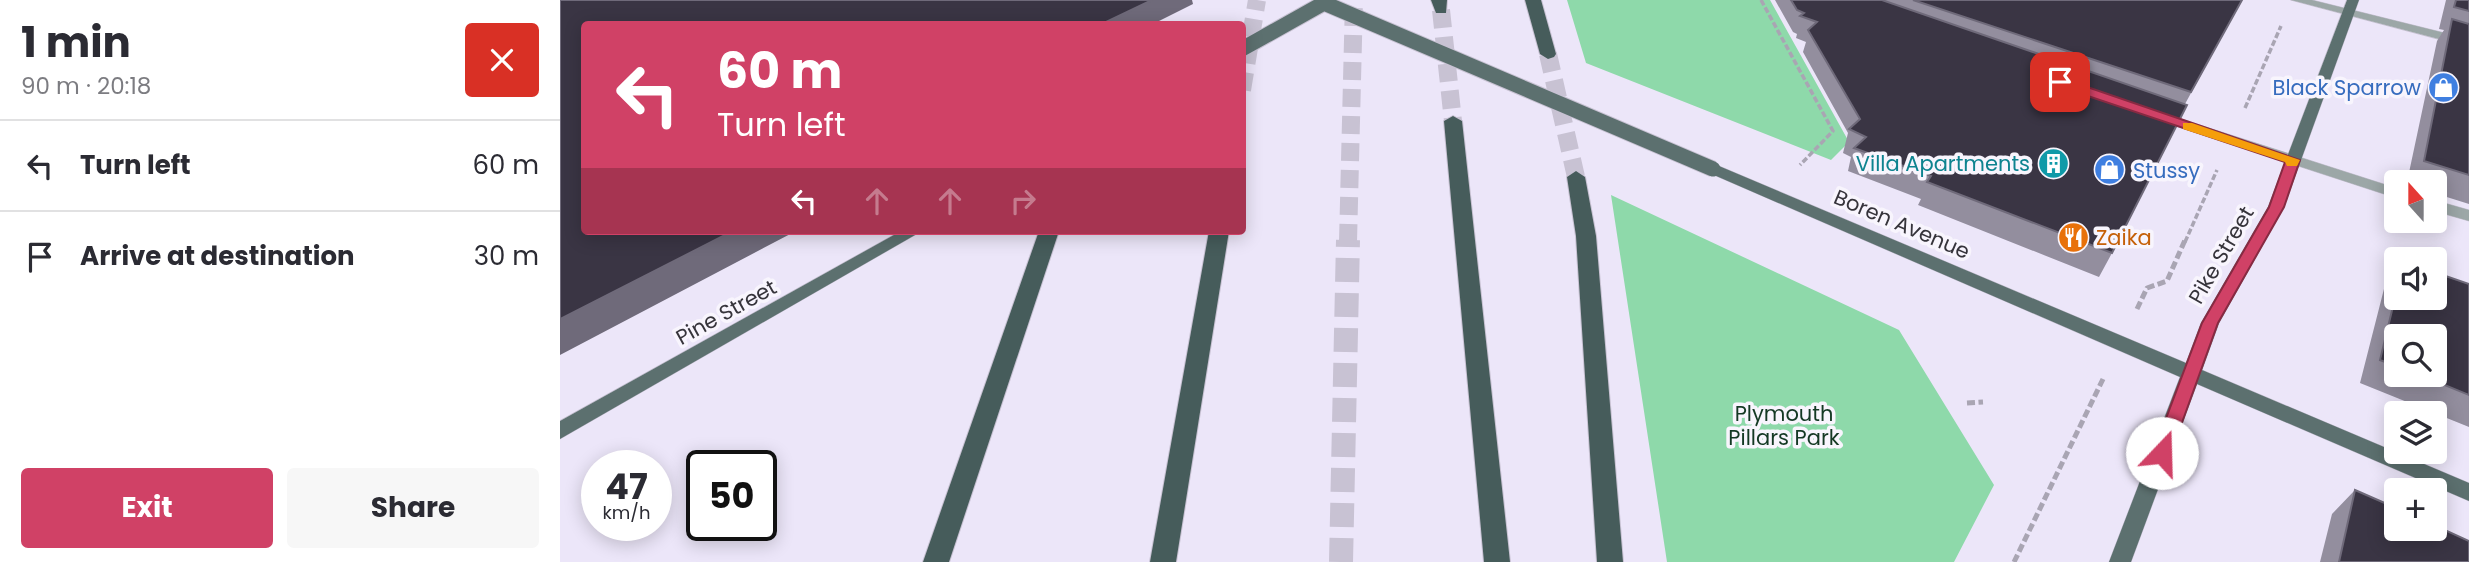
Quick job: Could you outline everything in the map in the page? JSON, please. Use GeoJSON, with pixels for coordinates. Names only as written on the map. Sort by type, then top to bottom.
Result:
{"type":"FeatureCollection","features":[{"type":"Feature","properties":{"kind":"highway"},"geometry":{"type":"LineString","coordinates":[[1533,0],[1548,54]]}},
{"type":"Feature","properties":{"kind":"highway"},"geometry":{"type":"LineString","coordinates":[[1453,121],[1497,562]]}},
{"type":"Feature","properties":{"kind":"highway"},"geometry":{"type":"LineString","coordinates":[[1576,177],[1586,236],[1610,562]]}},
{"type":"Feature","properties":{"kind":"highway"},"geometry":{"type":"LineString","coordinates":[[936,562],[1048,235]]}},
{"type":"Feature","properties":{"kind":"highway"},"geometry":{"type":"LineString","coordinates":[[1163,562],[1218,235]]}},
{"type":"Feature","properties":{"kind":"main road"},"geometry":{"type":"LineString","coordinates":[[1246,46],[1323,1]]}},
{"type":"Feature","properties":{"kind":"main road","name":"Boren Avenue"},"geometry":{"type":"LineString","coordinates":[[1323,1],[2469,492]]}},
{"type":"Feature","properties":{"kind":"main road","name":"Pike Street"},"geometry":{"type":"LineString","coordinates":[[2120,562],[2210,323],[2276,207],[2351,6]]}},
{"type":"Feature","properties":{"kind":"main road","name":"Pine Street"},"geometry":{"type":"LineString","coordinates":[[560,431],[907,235]]}},
{"type":"Feature","properties":{"kind":"street"},"geometry":{"type":"LineString","coordinates":[[2297,0],[2351,6],[2469,43]]}},
{"type":"Feature","properties":{"kind":"street"},"geometry":{"type":"LineString","coordinates":[[2139,109],[2384,189]]}},
{"type":"Feature","properties":{"kind":"street"},"geometry":{"type":"LineString","coordinates":[[2447,209],[2469,216]]}},
{"type":"Feature","properties":{"kind":"path"},"geometry":{"type":"LineString","coordinates":[[1761,0],[1833,131],[1800,165]]}},
{"type":"Feature","properties":{"kind":"path"},"geometry":{"type":"LineString","coordinates":[[2014,562],[2095,397]]}},
{"type":"Feature","properties":{"kind":"path"},"geometry":{"type":"LineString","coordinates":[[1967,403],[1983,402]]}},
{"type":"Feature","properties":{"kind":"green space"},"geometry":{"type":"Polygon","coordinates":[[[1567,0],[1770,0],[1849,142],[1831,160],[1586,63],[1567,0]]]}},
{"type":"Feature","properties":{"kind":"green space","name":"Plymouth Pillars Park"},"geometry":{"type":"Polygon","coordinates":[[[1611,195],[1899,330],[1994,485],[1954,562],[1667,562],[1611,195]]]}},
{"type":"Feature","properties":{"kind":"building"},"geometry":{"type":"Polygon","coordinates":[[[560,0],[1152,0],[1108,21],[581,21],[581,235],[725,235],[560,319],[560,0]]]}},
{"type":"Feature","properties":{"kind":"building","name":"Villa Apartments"},"geometry":{"type":"Polygon","coordinates":[[[1791,0],[1882,0],[2187,105],[2112,253],[1927,182],[1931,176],[1854,148],[1866,137],[1849,129],[1860,119],[1808,30],[1817,22],[1800,16],[1804,13],[1797,10],[1791,0]]]}},
{"type":"Feature","properties":{"kind":"building"},"geometry":{"type":"Polygon","coordinates":[[[1913,0],[2242,0],[2191,92],[1913,0]]]}},
{"type":"Feature","properties":{"kind":"building"},"geometry":{"type":"Polygon","coordinates":[[[2456,0],[2469,0],[2469,11],[2454,7],[2456,0]]]}},
{"type":"Feature","properties":{"kind":"building"},"geometry":{"type":"Polygon","coordinates":[[[2452,19],[2469,24],[2469,175],[2424,161],[2452,19]]]}},
{"type":"Feature","properties":{"kind":"building"},"geometry":{"type":"Polygon","coordinates":[[[2447,276],[2469,284],[2469,395],[2447,386],[2447,324],[2389,324],[2392,310],[2447,310],[2447,276]]]}},
{"type":"Feature","properties":{"kind":"building"},"geometry":{"type":"Polygon","coordinates":[[[2384,344],[2384,362],[2380,360],[2384,344]]]}},
{"type":"Feature","properties":{"kind":"building"},"geometry":{"type":"Polygon","coordinates":[[[2355,490],[2384,503],[2384,541],[2447,541],[2447,531],[2469,541],[2469,562],[2339,562],[2355,490]]]}},
{"type":"Feature","properties":{"kind":"tunnel"},"geometry":{"type":"LineString","coordinates":[[1246,66],[1257,0]]}},
{"type":"Feature","properties":{"kind":"tunnel"},"geometry":{"type":"LineString","coordinates":[[1348,242],[1354,0]]}},
{"type":"Feature","properties":{"kind":"tunnel"},"geometry":{"type":"LineString","coordinates":[[1441,10],[1453,121]]}},
{"type":"Feature","properties":{"kind":"tunnel"},"geometry":{"type":"LineString","coordinates":[[1548,54],[1576,177]]}},
{"type":"Feature","properties":{"kind":"tunnel"},"geometry":{"type":"LineString","coordinates":[[1341,562],[1348,240]]}},
{"type":"Feature","properties":{"kind":"slow traffic"},"geometry":{"type":"LineString","coordinates":[[2188,126],[2293,160],[2292,163]]}},
{"type":"Feature","properties":{"kind":"place","name":"Black Sparrow"},"geometry":{"type":"Point","coordinates":[2444,87]}},
{"type":"Feature","properties":{"kind":"place","name":"Villa Apartments"},"geometry":{"type":"Point","coordinates":[2053,163]}},
{"type":"Feature","properties":{"kind":"place","name":"Stussy"},"geometry":{"type":"Point","coordinates":[2110,170]}},
{"type":"Feature","properties":{"kind":"place","name":"Zaika"},"geometry":{"type":"Point","coordinates":[2073,237]}},
{"type":"Feature","properties":{"kind":"route"},"geometry":{"type":"LineString","coordinates":[[2060,82],[2293,160],[2276,207],[2210,323],[2162,453]]}}]}
